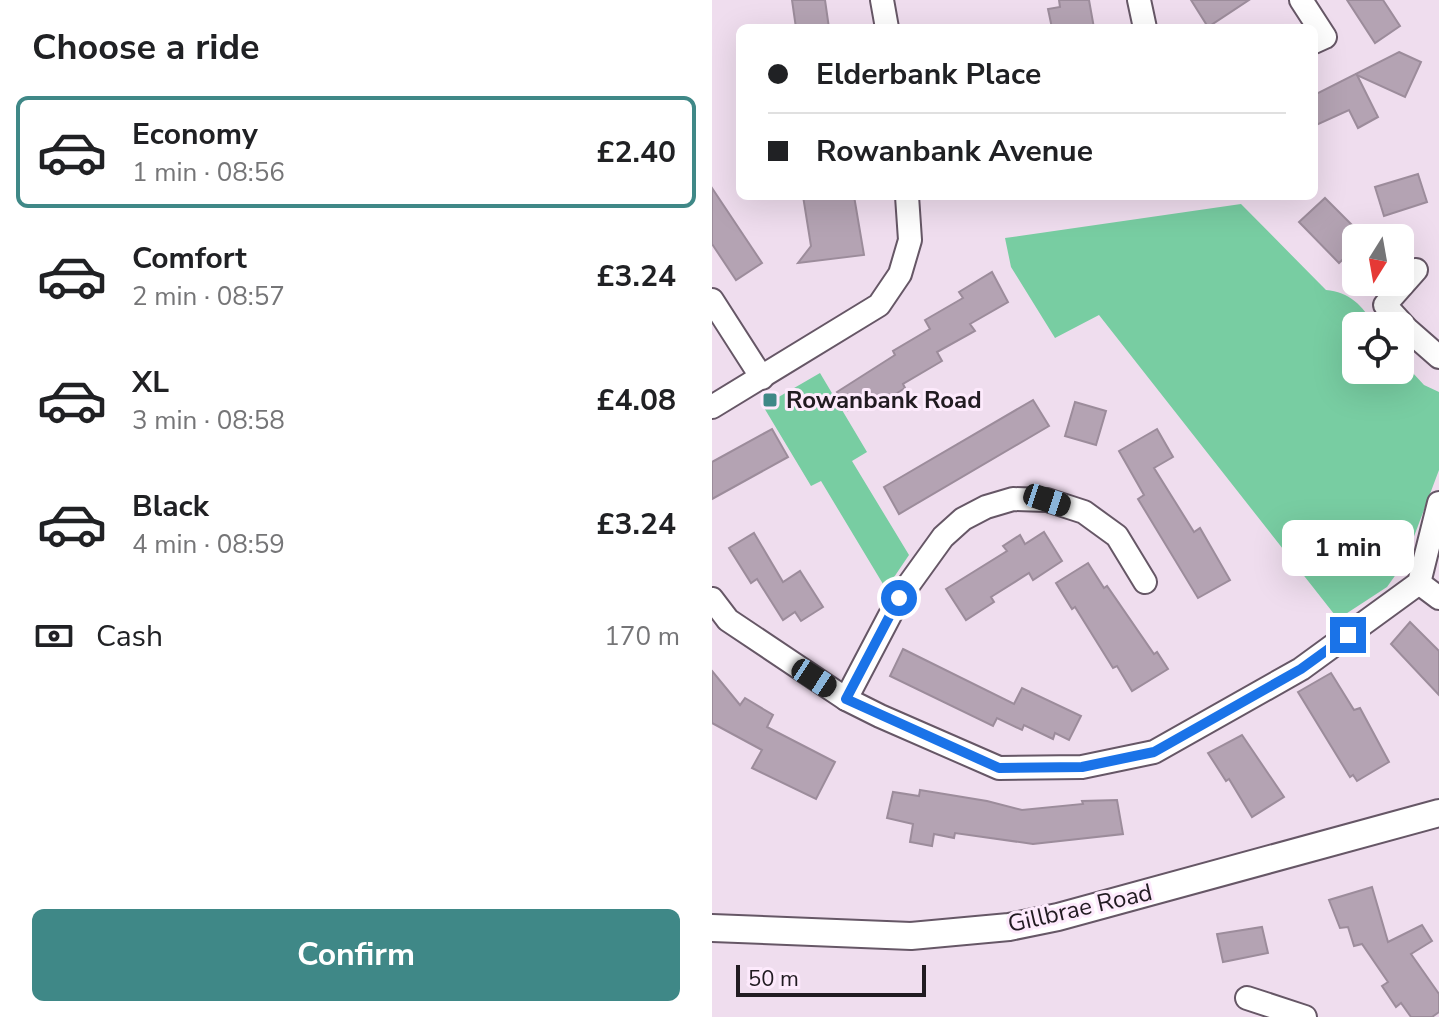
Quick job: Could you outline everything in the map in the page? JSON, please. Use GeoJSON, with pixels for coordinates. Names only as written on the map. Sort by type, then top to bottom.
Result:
{"type":"FeatureCollection","features":[{"type":"Feature","properties":{"kind":"street"},"geometry":{"type":"LineString","coordinates":[[882,0],[886,24]]}},
{"type":"Feature","properties":{"kind":"street"},"geometry":{"type":"LineString","coordinates":[[1139,0],[1144,24]]}},
{"type":"Feature","properties":{"kind":"street"},"geometry":{"type":"LineString","coordinates":[[1301,0],[1317,24]]}},
{"type":"Feature","properties":{"kind":"street"},"geometry":{"type":"LineString","coordinates":[[1318,26],[1325,37],[1318,40]]}},
{"type":"Feature","properties":{"kind":"street"},"geometry":{"type":"LineString","coordinates":[[712,407],[879,305],[900,274],[910,240],[907,200]]}},
{"type":"Feature","properties":{"kind":"street"},"geometry":{"type":"LineString","coordinates":[[1416,270],[1385,305],[1439,357]]}},
{"type":"Feature","properties":{"kind":"street"},"geometry":{"type":"LineString","coordinates":[[712,300],[762,378]]}},
{"type":"Feature","properties":{"kind":"street"},"geometry":{"type":"LineString","coordinates":[[846,699],[899,598],[943,537],[963,519],[986,507],[1013,499],[1047,500],[1084,512],[1117,536],[1145,582]]}},
{"type":"Feature","properties":{"kind":"street"},"geometry":{"type":"LineString","coordinates":[[712,599],[728,620],[846,699],[999,768],[1082,767],[1154,752],[1301,669],[1419,583],[1439,503]]}},
{"type":"Feature","properties":{"kind":"street"},"geometry":{"type":"LineString","coordinates":[[1419,583],[1439,598]]}},
{"type":"Feature","properties":{"kind":"street","name":"Gillbrae Road"},"geometry":{"type":"LineString","coordinates":[[712,928],[911,936],[1009,927],[1058,917],[1439,813]]}},
{"type":"Feature","properties":{"kind":"street"},"geometry":{"type":"LineString","coordinates":[[1247,998],[1305,1017]]}},
{"type":"Feature","properties":{"kind":"green space"},"geometry":{"type":"Polygon","coordinates":[[[1241,204],[1326,290],[1354,301],[1365,312],[1342,312],[1342,384],[1414,384],[1414,374],[1424,385],[1439,392],[1439,470],[1404,563],[1387,587],[1338,619],[1099,315],[1055,338],[1011,267],[1005,238],[1241,204]]]}},
{"type":"Feature","properties":{"kind":"green space"},"geometry":{"type":"Polygon","coordinates":[[[820,373],[867,452],[852,461],[909,555],[886,589],[821,481],[811,486],[763,406],[820,373]]]}},
{"type":"Feature","properties":{"kind":"building"},"geometry":{"type":"Polygon","coordinates":[[[792,0],[825,0],[828,24],[795,24],[792,0]]]}},
{"type":"Feature","properties":{"kind":"building"},"geometry":{"type":"Polygon","coordinates":[[[1059,0],[1089,0],[1093,24],[1051,24],[1048,9],[1060,7],[1059,0]]]}},
{"type":"Feature","properties":{"kind":"building"},"geometry":{"type":"Polygon","coordinates":[[[1191,0],[1249,0],[1213,24],[1206,24],[1191,0]]]}},
{"type":"Feature","properties":{"kind":"building"},"geometry":{"type":"Polygon","coordinates":[[[1347,0],[1383,0],[1400,26],[1375,43],[1347,0]]]}},
{"type":"Feature","properties":{"kind":"building"},"geometry":{"type":"Polygon","coordinates":[[[1399,52],[1421,62],[1405,97],[1357,75],[1378,117],[1358,128],[1349,110],[1318,124],[1318,93],[1399,52]]]}},
{"type":"Feature","properties":{"kind":"building"},"geometry":{"type":"Polygon","coordinates":[[[1418,174],[1427,202],[1384,216],[1375,187],[1418,174]]]}},
{"type":"Feature","properties":{"kind":"building"},"geometry":{"type":"Polygon","coordinates":[[[712,188],[762,263],[736,280],[712,244],[712,188]]]}},
{"type":"Feature","properties":{"kind":"building"},"geometry":{"type":"Polygon","coordinates":[[[1325,198],[1351,224],[1342,224],[1342,260],[1339,263],[1299,222],[1325,198]]]}},
{"type":"Feature","properties":{"kind":"building"},"geometry":{"type":"Polygon","coordinates":[[[804,200],[855,200],[864,255],[798,263],[811,246],[804,200]]]}},
{"type":"Feature","properties":{"kind":"building"},"geometry":{"type":"Polygon","coordinates":[[[992,272],[1008,302],[970,324],[975,331],[937,352],[942,361],[903,384],[905,388],[877,406],[870,396],[848,410],[837,392],[895,355],[893,351],[930,329],[925,320],[963,298],[959,292],[992,272]]]}},
{"type":"Feature","properties":{"kind":"building"},"geometry":{"type":"Polygon","coordinates":[[[1033,400],[1049,426],[899,514],[884,487],[1033,400]]]}},
{"type":"Feature","properties":{"kind":"building"},"geometry":{"type":"Polygon","coordinates":[[[1075,402],[1106,411],[1096,445],[1065,436],[1075,402]]]}},
{"type":"Feature","properties":{"kind":"building"},"geometry":{"type":"Polygon","coordinates":[[[772,429],[788,457],[712,499],[712,462],[772,429]]]}},
{"type":"Feature","properties":{"kind":"building"},"geometry":{"type":"Polygon","coordinates":[[[1157,429],[1173,457],[1154,468],[1194,532],[1200,528],[1230,580],[1198,598],[1138,499],[1144,495],[1119,451],[1157,429]]]}},
{"type":"Feature","properties":{"kind":"building"},"geometry":{"type":"Polygon","coordinates":[[[1044,532],[1062,561],[1033,580],[1029,573],[991,597],[994,602],[966,620],[946,589],[1007,551],[1003,546],[1020,535],[1025,544],[1044,532]]]}},
{"type":"Feature","properties":{"kind":"building"},"geometry":{"type":"Polygon","coordinates":[[[754,533],[783,582],[800,571],[823,607],[801,621],[795,612],[783,620],[757,579],[751,583],[729,548],[754,533]]]}},
{"type":"Feature","properties":{"kind":"building"},"geometry":{"type":"Polygon","coordinates":[[[1088,563],[1168,669],[1132,691],[1056,583],[1088,563]]]}},
{"type":"Feature","properties":{"kind":"building"},"geometry":{"type":"Polygon","coordinates":[[[1410,622],[1439,651],[1439,695],[1391,644],[1410,622]]]}},
{"type":"Feature","properties":{"kind":"building"},"geometry":{"type":"Polygon","coordinates":[[[903,649],[1014,704],[1022,688],[1081,716],[1069,740],[1055,733],[1053,739],[1024,725],[1022,730],[997,718],[993,726],[890,676],[903,649]]]}},
{"type":"Feature","properties":{"kind":"building"},"geometry":{"type":"Polygon","coordinates":[[[712,671],[740,705],[745,698],[773,715],[767,727],[835,762],[816,799],[752,768],[762,750],[712,723],[712,671]]]}},
{"type":"Feature","properties":{"kind":"building"},"geometry":{"type":"Polygon","coordinates":[[[1331,673],[1354,710],[1360,708],[1389,762],[1357,781],[1353,775],[1350,777],[1298,692],[1331,673]]]}},
{"type":"Feature","properties":{"kind":"building"},"geometry":{"type":"Polygon","coordinates":[[[1242,735],[1284,797],[1252,817],[1229,779],[1226,781],[1208,753],[1242,735]]]}},
{"type":"Feature","properties":{"kind":"building"},"geometry":{"type":"Polygon","coordinates":[[[920,790],[1022,810],[1083,804],[1082,801],[1117,800],[1123,834],[1033,844],[955,833],[954,838],[934,834],[932,846],[910,842],[913,824],[887,818],[893,792],[919,796],[920,790]]]}},
{"type":"Feature","properties":{"kind":"building"},"geometry":{"type":"Polygon","coordinates":[[[1372,887],[1388,942],[1422,925],[1432,941],[1411,954],[1439,994],[1439,1012],[1432,1017],[1411,1017],[1401,1003],[1396,1007],[1382,986],[1388,982],[1362,944],[1354,946],[1348,927],[1340,928],[1329,900],[1372,887]]]}},
{"type":"Feature","properties":{"kind":"building"},"geometry":{"type":"Polygon","coordinates":[[[1262,927],[1268,953],[1223,962],[1217,934],[1262,927]]]}},
{"type":"Feature","properties":{"kind":"place","name":"Rowanbank Road"},"geometry":{"type":"Point","coordinates":[770,400]}},
{"type":"Feature","properties":{"kind":"route"},"geometry":{"type":"LineString","coordinates":[[899,598],[846,699],[999,768],[1082,767],[1154,752],[1301,669],[1348,635]]}}]}
